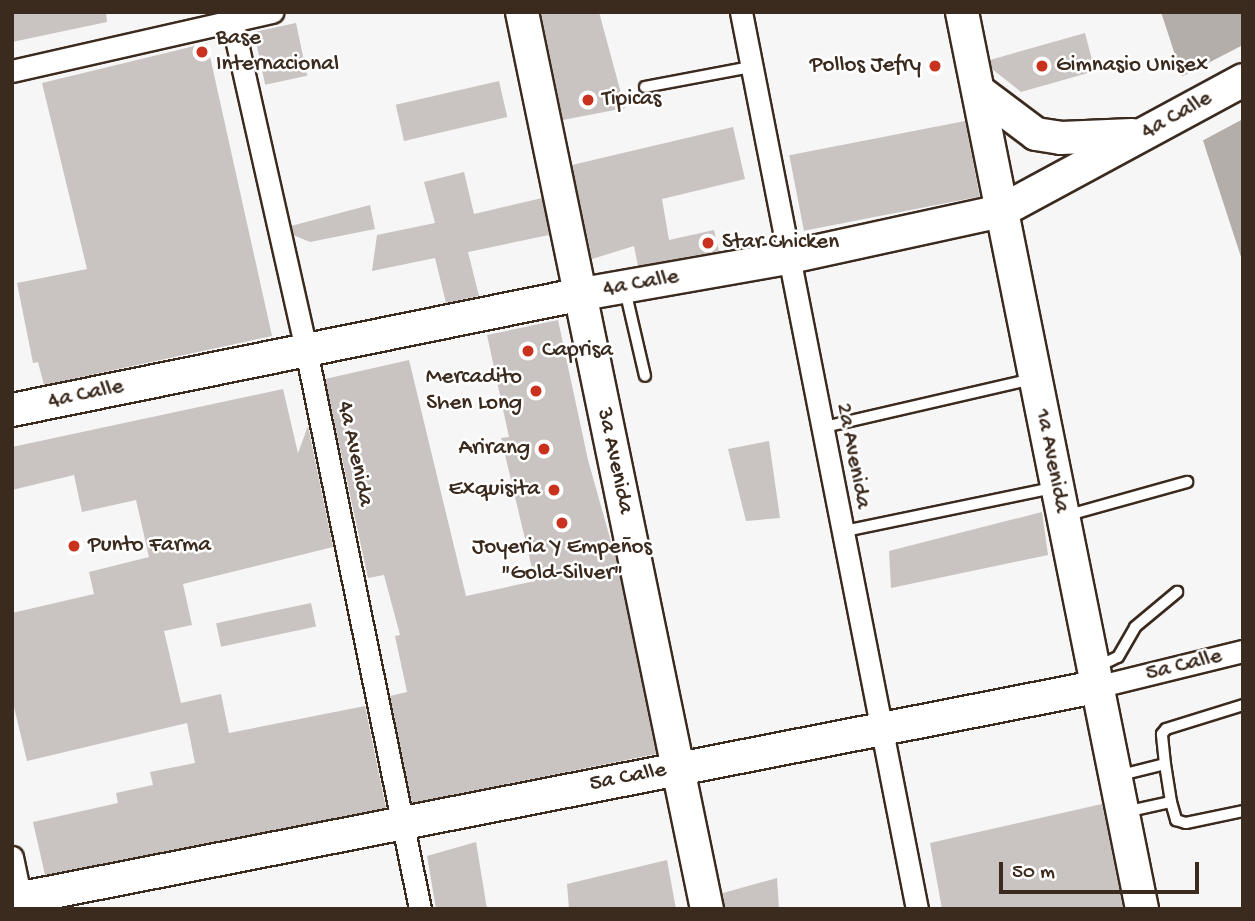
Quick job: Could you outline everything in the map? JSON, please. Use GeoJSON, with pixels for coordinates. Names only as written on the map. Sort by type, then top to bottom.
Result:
{"type":"FeatureCollection","features":[{"type":"Feature","properties":{"kind":"street"},"geometry":{"type":"LineString","coordinates":[[12,71],[231,17],[272,12]]}},
{"type":"Feature","properties":{"kind":"street","name":"3a Avenida"},"geometry":{"type":"LineString","coordinates":[[522,12],[578,295],[681,768],[707,909]]}},
{"type":"Feature","properties":{"kind":"street","name":"2a Avenida"},"geometry":{"type":"LineString","coordinates":[[741,12],[786,258],[917,909]]}},
{"type":"Feature","properties":{"kind":"street","name":"1a Avenida"},"geometry":{"type":"LineString","coordinates":[[962,12],[981,92],[1001,211],[1142,909]]}},
{"type":"Feature","properties":{"kind":"street","name":"4a Avenida"},"geometry":{"type":"LineString","coordinates":[[231,17],[306,350],[420,909]]}},
{"type":"Feature","properties":{"kind":"street","name":"4a Calle"},"geometry":{"type":"LineString","coordinates":[[12,410],[578,295],[786,258],[1001,211],[1243,80]]}},
{"type":"Feature","properties":{"kind":"street"},"geometry":{"type":"LineString","coordinates":[[981,92],[1036,134],[1061,138],[1152,129]]}},
{"type":"Feature","properties":{"kind":"street","name":"5a Calle"},"geometry":{"type":"LineString","coordinates":[[19,902],[403,822],[879,729],[1094,678],[1243,651]]}},
{"type":"Feature","properties":{"kind":"street"},"geometry":{"type":"LineString","coordinates":[[12,857],[19,902]]}},
{"type":"Feature","properties":{"kind":"lane"},"geometry":{"type":"LineString","coordinates":[[645,87],[751,66]]}},
{"type":"Feature","properties":{"kind":"lane"},"geometry":{"type":"LineString","coordinates":[[625,287],[645,376]]}},
{"type":"Feature","properties":{"kind":"lane"},"geometry":{"type":"LineString","coordinates":[[820,428],[1035,379]]}},
{"type":"Feature","properties":{"kind":"lane"},"geometry":{"type":"LineString","coordinates":[[840,532],[1187,482]]}},
{"type":"Feature","properties":{"kind":"lane"},"geometry":{"type":"LineString","coordinates":[[1094,678],[1118,657],[1135,626],[1177,592]]}},
{"type":"Feature","properties":{"kind":"lane"},"geometry":{"type":"LineString","coordinates":[[1243,705],[1166,729],[1162,734],[1171,802],[1180,822],[1243,811]]}},
{"type":"Feature","properties":{"kind":"lane"},"geometry":{"type":"LineString","coordinates":[[1115,776],[1165,764]]}},
{"type":"Feature","properties":{"kind":"lane"},"geometry":{"type":"LineString","coordinates":[[1122,813],[1171,802]]}},
{"type":"Feature","properties":{"kind":"shaded area"},"geometry":{"type":"Polygon","coordinates":[[[1161,12],[1243,12],[1243,263],[1161,12]]]}},
{"type":"Feature","properties":{"kind":"pier"},"geometry":{"type":"Polygon","coordinates":[[[1243,45],[1243,119],[1200,142],[1179,78],[1243,45]]]}},
{"type":"Feature","properties":{"kind":"building"},"geometry":{"type":"Polygon","coordinates":[[[12,12],[106,12],[107,22],[12,42],[12,12]]]}},
{"type":"Feature","properties":{"kind":"building"},"geometry":{"type":"Polygon","coordinates":[[[541,12],[599,12],[625,108],[563,120],[541,12]]]}},
{"type":"Feature","properties":{"kind":"building"},"geometry":{"type":"Polygon","coordinates":[[[296,23],[307,76],[265,85],[254,32],[296,23]]]}},
{"type":"Feature","properties":{"kind":"building","name":"Gimnasio Unisex"},"geometry":{"type":"Polygon","coordinates":[[[1085,33],[1095,71],[1021,92],[992,69],[990,60],[1085,33]]]}},
{"type":"Feature","properties":{"kind":"building"},"geometry":{"type":"Polygon","coordinates":[[[207,43],[272,336],[44,385],[38,362],[33,363],[17,283],[87,269],[42,83],[207,43]]]}},
{"type":"Feature","properties":{"kind":"building"},"geometry":{"type":"Polygon","coordinates":[[[499,81],[507,117],[404,141],[396,105],[499,81]]]}},
{"type":"Feature","properties":{"kind":"building"},"geometry":{"type":"Polygon","coordinates":[[[965,121],[980,197],[804,231],[789,155],[965,121]]]}},
{"type":"Feature","properties":{"kind":"building"},"geometry":{"type":"Polygon","coordinates":[[[733,127],[745,179],[662,199],[669,240],[714,230],[719,251],[638,266],[634,246],[592,259],[572,165],[733,127]]]}},
{"type":"Feature","properties":{"kind":"building"},"geometry":{"type":"Polygon","coordinates":[[[464,172],[474,214],[542,198],[549,235],[468,252],[479,296],[446,303],[435,258],[372,271],[377,235],[435,223],[424,182],[464,172]]]}},
{"type":"Feature","properties":{"kind":"building"},"geometry":{"type":"Polygon","coordinates":[[[370,205],[375,229],[310,242],[293,235],[291,226],[370,205]]]}},
{"type":"Feature","properties":{"kind":"building"},"geometry":{"type":"Polygon","coordinates":[[[558,320],[588,460],[617,563],[656,754],[412,803],[390,696],[407,692],[395,636],[400,635],[384,575],[368,578],[325,379],[409,360],[466,596],[535,581],[501,438],[509,437],[487,335],[558,320]]]}},
{"type":"Feature","properties":{"kind":"building"},"geometry":{"type":"Polygon","coordinates":[[[283,389],[298,453],[308,426],[333,547],[183,584],[192,625],[164,631],[181,703],[221,694],[229,733],[365,706],[386,808],[45,875],[33,822],[118,803],[116,793],[153,785],[150,772],[195,763],[187,723],[27,761],[12,699],[12,613],[94,594],[89,572],[149,557],[136,500],[82,512],[74,475],[12,490],[12,447],[283,389]]]}},
{"type":"Feature","properties":{"kind":"building"},"geometry":{"type":"Polygon","coordinates":[[[769,441],[780,518],[746,521],[728,449],[769,441]]]}},
{"type":"Feature","properties":{"kind":"building"},"geometry":{"type":"Polygon","coordinates":[[[1042,512],[1048,555],[891,588],[889,551],[1042,512]]]}},
{"type":"Feature","properties":{"kind":"building"},"geometry":{"type":"Polygon","coordinates":[[[311,603],[316,626],[221,647],[216,623],[311,603]]]}},
{"type":"Feature","properties":{"kind":"building"},"geometry":{"type":"Polygon","coordinates":[[[1102,804],[1123,909],[942,909],[930,843],[1102,804]]]}},
{"type":"Feature","properties":{"kind":"building"},"geometry":{"type":"Polygon","coordinates":[[[476,842],[487,909],[436,909],[427,856],[476,842]]]}},
{"type":"Feature","properties":{"kind":"building"},"geometry":{"type":"Polygon","coordinates":[[[667,860],[676,909],[569,909],[567,884],[667,860]]]}},
{"type":"Feature","properties":{"kind":"building"},"geometry":{"type":"Polygon","coordinates":[[[777,878],[779,909],[725,909],[723,893],[777,878]]]}},
{"type":"Feature","properties":{"kind":"place","name":"Base Internacional"},"geometry":{"type":"Point","coordinates":[202,52]}},
{"type":"Feature","properties":{"kind":"place","name":"Pollos Jefry"},"geometry":{"type":"Point","coordinates":[935,66]}},
{"type":"Feature","properties":{"kind":"place","name":"Gimnasio Unisex"},"geometry":{"type":"Point","coordinates":[1042,66]}},
{"type":"Feature","properties":{"kind":"place","name":"Tipicas"},"geometry":{"type":"Point","coordinates":[588,100]}},
{"type":"Feature","properties":{"kind":"place","name":"Star Chicken"},"geometry":{"type":"Point","coordinates":[708,243]}},
{"type":"Feature","properties":{"kind":"place","name":"Caprisa"},"geometry":{"type":"Point","coordinates":[528,351]}},
{"type":"Feature","properties":{"kind":"place","name":"Mercadito Shen Long"},"geometry":{"type":"Point","coordinates":[536,391]}},
{"type":"Feature","properties":{"kind":"place","name":"Arirang"},"geometry":{"type":"Point","coordinates":[544,449]}},
{"type":"Feature","properties":{"kind":"place","name":"Exquisita"},"geometry":{"type":"Point","coordinates":[554,490]}},
{"type":"Feature","properties":{"kind":"place","name":"Joyeria Y Empeños \"Gold-Silver\""},"geometry":{"type":"Point","coordinates":[562,523]}},
{"type":"Feature","properties":{"kind":"place","name":"Punto Farma"},"geometry":{"type":"Point","coordinates":[74,546]}}]}
